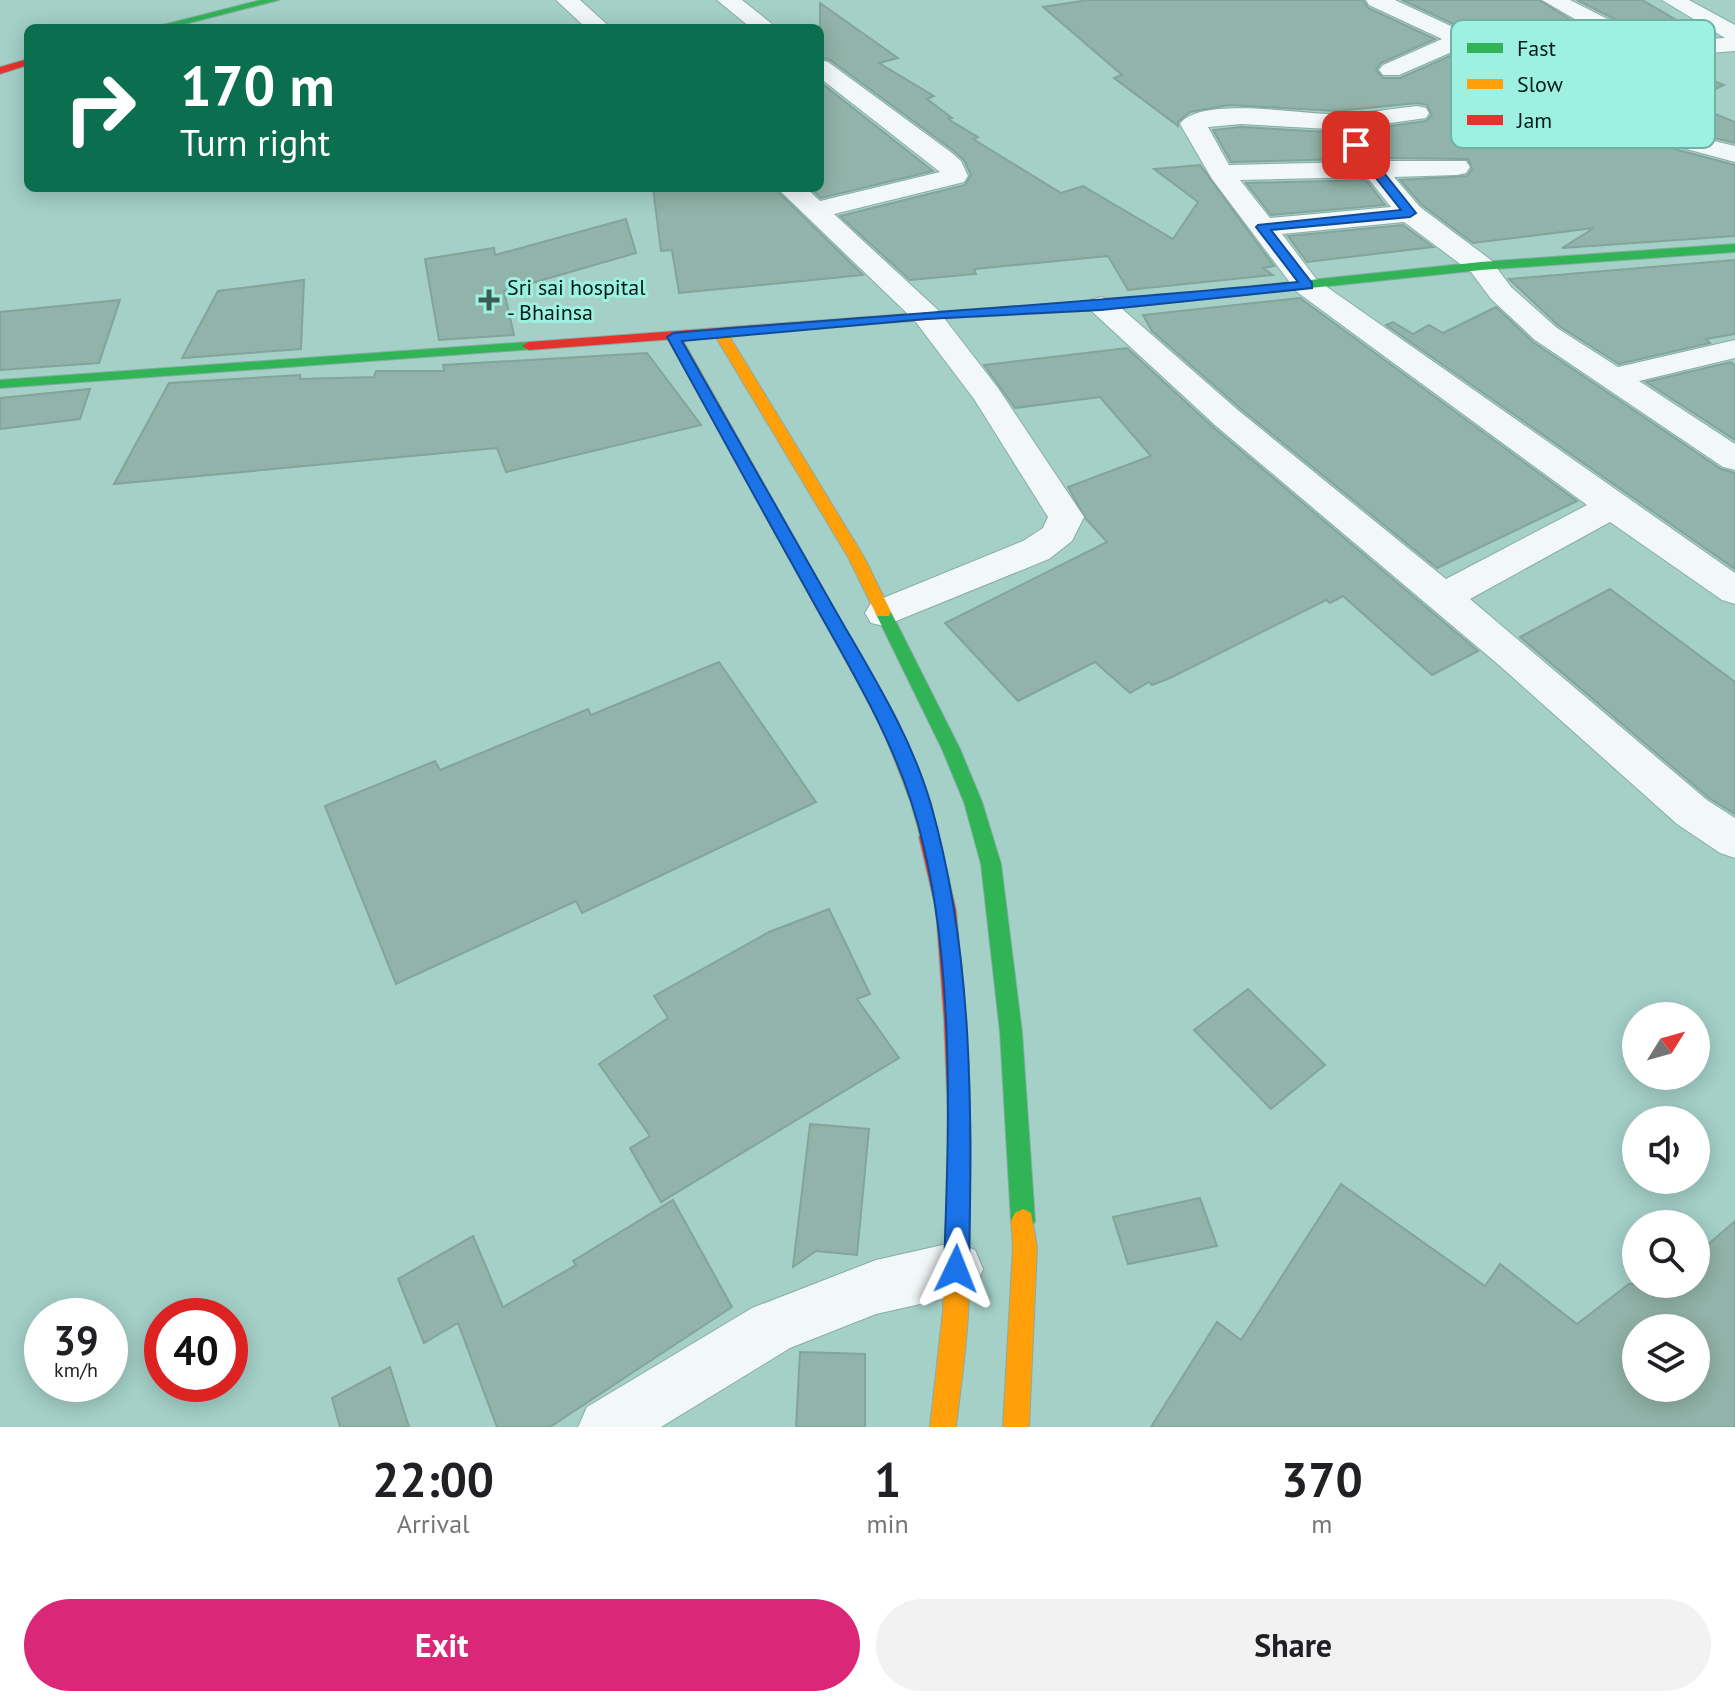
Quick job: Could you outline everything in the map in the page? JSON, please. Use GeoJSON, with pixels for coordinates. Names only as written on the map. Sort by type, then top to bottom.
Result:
{"type":"FeatureCollection","features":[{"type":"Feature","properties":{"kind":"street"},"geometry":{"type":"LineString","coordinates":[[173,24],[274,0]]}},
{"type":"Feature","properties":{"kind":"street"},"geometry":{"type":"LineString","coordinates":[[567,0],[595,24]]}},
{"type":"Feature","properties":{"kind":"street"},"geometry":{"type":"LineString","coordinates":[[728,0],[761,24]]}},
{"type":"Feature","properties":{"kind":"street"},"geometry":{"type":"LineString","coordinates":[[1377,0],[1451,34]]}},
{"type":"Feature","properties":{"kind":"street"},"geometry":{"type":"LineString","coordinates":[[1553,0],[1591,20]]}},
{"type":"Feature","properties":{"kind":"street"},"geometry":{"type":"LineString","coordinates":[[1673,0],[1709,20]]}},
{"type":"Feature","properties":{"kind":"street"},"geometry":{"type":"LineString","coordinates":[[1715,23],[1735,34]]}},
{"type":"Feature","properties":{"kind":"street"},"geometry":{"type":"LineString","coordinates":[[1715,45],[1735,44]]}},
{"type":"Feature","properties":{"kind":"street"},"geometry":{"type":"LineString","coordinates":[[1391,70],[1451,51]]}},
{"type":"Feature","properties":{"kind":"street"},"geometry":{"type":"LineString","coordinates":[[0,71],[24,63]]}},
{"type":"Feature","properties":{"kind":"street"},"geometry":{"type":"LineString","coordinates":[[813,211],[955,176],[952,167],[943,159],[824,70]]}},
{"type":"Feature","properties":{"kind":"street"},"geometry":{"type":"LineString","coordinates":[[1417,113],[1336,122],[1225,117],[1201,120],[1194,126],[1221,173],[1307,286],[1735,591]]}},
{"type":"Feature","properties":{"kind":"street"},"geometry":{"type":"LineString","coordinates":[[1336,122],[1410,213],[1481,266],[1501,293],[1546,334],[1735,459]]}},
{"type":"Feature","properties":{"kind":"street"},"geometry":{"type":"LineString","coordinates":[[1712,148],[1735,154]]}},
{"type":"Feature","properties":{"kind":"street"},"geometry":{"type":"LineString","coordinates":[[1221,173],[1457,167]]}},
{"type":"Feature","properties":{"kind":"street"},"geometry":{"type":"LineString","coordinates":[[794,192],[926,315],[987,395],[1066,517],[1065,528],[1036,550],[884,613]]}},
{"type":"Feature","properties":{"kind":"street"},"geometry":{"type":"LineString","coordinates":[[1263,227],[1410,213]]}},
{"type":"Feature","properties":{"kind":"street"},"geometry":{"type":"LineString","coordinates":[[0,384],[721,334],[926,315],[1101,306],[1481,266],[1735,248]]}},
{"type":"Feature","properties":{"kind":"street"},"geometry":{"type":"LineString","coordinates":[[1101,306],[1227,418],[1443,597],[1692,812],[1735,840]]}},
{"type":"Feature","properties":{"kind":"street"},"geometry":{"type":"LineString","coordinates":[[721,334],[856,557],[951,749],[973,802],[991,864],[1011,1032],[1025,1247],[1016,1427]]}},
{"type":"Feature","properties":{"kind":"street"},"geometry":{"type":"LineString","coordinates":[[674,337],[890,724],[921,803],[946,910],[955,1019],[960,1144],[956,1269],[943,1427]]}},
{"type":"Feature","properties":{"kind":"street"},"geometry":{"type":"LineString","coordinates":[[1613,378],[1735,349]]}},
{"type":"Feature","properties":{"kind":"street"},"geometry":{"type":"LineString","coordinates":[[1443,597],[1612,506]]}},
{"type":"Feature","properties":{"kind":"street"},"geometry":{"type":"LineString","coordinates":[[607,1427],[772,1328],[876,1287],[956,1269]]}},
{"type":"Feature","properties":{"kind":"building"},"geometry":{"type":"Polygon","coordinates":[[[1088,0],[1363,0],[1368,8],[1435,39],[1381,63],[1376,70],[1383,78],[1400,78],[1451,55],[1451,148],[1674,148],[1735,165],[1735,236],[1562,248],[1594,228],[1473,243],[1422,205],[1400,180],[1467,176],[1472,169],[1468,159],[1383,158],[1361,130],[1426,121],[1432,115],[1427,105],[1417,103],[1337,111],[1229,105],[1190,112],[1178,122],[1178,126],[1114,78],[1122,75],[1043,7],[1088,0]]]}},
{"type":"Feature","properties":{"kind":"building"},"geometry":{"type":"Polygon","coordinates":[[[1402,0],[1539,0],[1571,20],[1451,20],[1451,23],[1402,0]]]}},
{"type":"Feature","properties":{"kind":"building"},"geometry":{"type":"Polygon","coordinates":[[[1577,0],[1642,0],[1676,20],[1616,20],[1577,0]]]}},
{"type":"Feature","properties":{"kind":"building"},"geometry":{"type":"Polygon","coordinates":[[[820,3],[898,58],[879,63],[934,96],[927,99],[952,118],[948,119],[978,137],[973,139],[1061,193],[1083,186],[1173,239],[1198,202],[1154,169],[1200,165],[1274,266],[1263,268],[1273,275],[1128,290],[1108,256],[974,269],[976,274],[910,280],[840,216],[965,185],[971,175],[964,160],[954,151],[824,58],[824,24],[820,24],[820,3]]]}},
{"type":"Feature","properties":{"kind":"building"},"geometry":{"type":"Polygon","coordinates":[[[824,85],[933,171],[821,198],[814,192],[824,192],[824,85]]]}},
{"type":"Feature","properties":{"kind":"building"},"geometry":{"type":"Polygon","coordinates":[[[1715,114],[1735,122],[1735,143],[1715,138],[1715,114]]]}},
{"type":"Feature","properties":{"kind":"building"},"geometry":{"type":"Polygon","coordinates":[[[1241,127],[1327,132],[1349,159],[1231,162],[1213,130],[1241,127]]]}},
{"type":"Feature","properties":{"kind":"building"},"geometry":{"type":"Polygon","coordinates":[[[1366,180],[1385,205],[1271,215],[1246,183],[1366,180]]]}},
{"type":"Feature","properties":{"kind":"building"},"geometry":{"type":"Polygon","coordinates":[[[654,192],[778,192],[863,275],[679,293],[672,250],[661,251],[654,192]]]}},
{"type":"Feature","properties":{"kind":"building"},"geometry":{"type":"Polygon","coordinates":[[[626,219],[636,253],[504,291],[514,335],[439,340],[425,259],[494,248],[495,255],[626,219]]]}},
{"type":"Feature","properties":{"kind":"building"},"geometry":{"type":"Polygon","coordinates":[[[1403,225],[1433,247],[1307,262],[1288,236],[1403,225]]]}},
{"type":"Feature","properties":{"kind":"building"},"geometry":{"type":"Polygon","coordinates":[[[1735,260],[1735,334],[1706,339],[1710,343],[1619,364],[1559,326],[1509,279],[1735,260]]]}},
{"type":"Feature","properties":{"kind":"building"},"geometry":{"type":"Polygon","coordinates":[[[304,280],[301,349],[182,358],[218,291],[304,280]]]}},
{"type":"Feature","properties":{"kind":"building"},"geometry":{"type":"Polygon","coordinates":[[[1300,298],[1577,501],[1437,568],[1241,409],[1152,331],[1143,315],[1300,298]]]}},
{"type":"Feature","properties":{"kind":"building"},"geometry":{"type":"Polygon","coordinates":[[[120,300],[99,363],[0,370],[0,312],[120,300]]]}},
{"type":"Feature","properties":{"kind":"building"},"geometry":{"type":"Polygon","coordinates":[[[1496,307],[1533,342],[1721,469],[1735,473],[1735,569],[1386,325],[1393,322],[1413,334],[1429,325],[1443,333],[1496,307]]]}},
{"type":"Feature","properties":{"kind":"building"},"geometry":{"type":"Polygon","coordinates":[[[1127,348],[1213,427],[1478,651],[1432,675],[1343,596],[1330,603],[1326,600],[1170,678],[1152,685],[1149,682],[1130,693],[1095,662],[1018,701],[945,623],[1107,542],[1086,519],[1068,487],[1151,456],[1100,397],[1015,408],[984,365],[1127,348]]]}},
{"type":"Feature","properties":{"kind":"building"},"geometry":{"type":"Polygon","coordinates":[[[647,353],[701,425],[506,472],[497,448],[114,484],[169,383],[300,375],[300,379],[374,377],[376,371],[444,371],[443,365],[647,353]]]}},
{"type":"Feature","properties":{"kind":"building"},"geometry":{"type":"Polygon","coordinates":[[[1731,362],[1735,366],[1735,440],[1646,382],[1731,362]]]}},
{"type":"Feature","properties":{"kind":"building"},"geometry":{"type":"Polygon","coordinates":[[[90,389],[80,419],[0,429],[0,398],[90,389]]]}},
{"type":"Feature","properties":{"kind":"building"},"geometry":{"type":"Polygon","coordinates":[[[1610,589],[1735,682],[1735,814],[1709,798],[1520,637],[1610,589]]]}},
{"type":"Feature","properties":{"kind":"building"},"geometry":{"type":"Polygon","coordinates":[[[719,662],[816,802],[582,913],[576,901],[396,984],[325,806],[435,761],[440,770],[588,709],[591,715],[719,662]]]}},
{"type":"Feature","properties":{"kind":"building"},"geometry":{"type":"Polygon","coordinates":[[[829,909],[870,994],[857,999],[899,1058],[661,1202],[630,1148],[650,1136],[599,1064],[668,1018],[654,996],[769,932],[829,909]]]}},
{"type":"Feature","properties":{"kind":"building"},"geometry":{"type":"Polygon","coordinates":[[[1248,989],[1325,1065],[1271,1109],[1194,1030],[1248,989]]]}},
{"type":"Feature","properties":{"kind":"building"},"geometry":{"type":"Polygon","coordinates":[[[810,1124],[869,1129],[857,1255],[816,1251],[793,1267],[810,1124]]]}},
{"type":"Feature","properties":{"kind":"building"},"geometry":{"type":"Polygon","coordinates":[[[1341,1184],[1485,1286],[1500,1264],[1577,1324],[1622,1289],[1622,1298],[1710,1298],[1710,1243],[1735,1221],[1735,1427],[1151,1427],[1217,1322],[1241,1340],[1341,1184]]]}},
{"type":"Feature","properties":{"kind":"building"},"geometry":{"type":"Polygon","coordinates":[[[1200,1198],[1217,1246],[1128,1264],[1113,1217],[1200,1198]]]}},
{"type":"Feature","properties":{"kind":"building"},"geometry":{"type":"Polygon","coordinates":[[[673,1200],[732,1307],[550,1427],[497,1427],[458,1323],[424,1343],[398,1279],[473,1236],[503,1307],[576,1265],[573,1261],[673,1200]]]}},
{"type":"Feature","properties":{"kind":"building"},"geometry":{"type":"Polygon","coordinates":[[[800,1352],[865,1354],[865,1427],[796,1427],[800,1352]]]}},
{"type":"Feature","properties":{"kind":"building"},"geometry":{"type":"Polygon","coordinates":[[[390,1367],[409,1427],[340,1427],[332,1398],[390,1367]]]}},
{"type":"Feature","properties":{"kind":"traffic: fast"},"geometry":{"type":"LineString","coordinates":[[173,24],[274,0]]}},
{"type":"Feature","properties":{"kind":"traffic: fast"},"geometry":{"type":"LineString","coordinates":[[974,313],[1101,306],[1481,266],[1735,248]]}},
{"type":"Feature","properties":{"kind":"traffic: fast"},"geometry":{"type":"LineString","coordinates":[[0,384],[529,346]]}},
{"type":"Feature","properties":{"kind":"traffic: fast"},"geometry":{"type":"LineString","coordinates":[[883,612],[951,749],[973,802],[991,864],[1011,1032],[1023,1221]]}},
{"type":"Feature","properties":{"kind":"traffic: slow"},"geometry":{"type":"LineString","coordinates":[[721,334],[856,557],[883,612]]}},
{"type":"Feature","properties":{"kind":"traffic: slow"},"geometry":{"type":"LineString","coordinates":[[674,337],[890,724],[921,803],[929,837]]}},
{"type":"Feature","properties":{"kind":"traffic: slow"},"geometry":{"type":"LineString","coordinates":[[1016,1427],[1025,1247],[1023,1221]]}},
{"type":"Feature","properties":{"kind":"traffic: slow"},"geometry":{"type":"LineString","coordinates":[[943,1427],[955,1311],[956,1265]]}},
{"type":"Feature","properties":{"kind":"traffic: jam"},"geometry":{"type":"LineString","coordinates":[[0,71],[24,63]]}},
{"type":"Feature","properties":{"kind":"traffic: jam"},"geometry":{"type":"LineString","coordinates":[[529,346],[974,313]]}},
{"type":"Feature","properties":{"kind":"traffic: jam"},"geometry":{"type":"LineString","coordinates":[[929,837],[946,910],[955,1019],[960,1144],[956,1265]]}},
{"type":"Feature","properties":{"kind":"place","name":"Sri sai hospital - Bhainsa"},"geometry":{"type":"Point","coordinates":[489,300]}},
{"type":"Feature","properties":{"kind":"route"},"geometry":{"type":"LineString","coordinates":[[956,1269],[960,1144],[955,1019],[946,910],[921,803],[890,724],[674,337],[926,315],[1101,306],[1307,286],[1263,227],[1410,213],[1356,145]]}}]}
